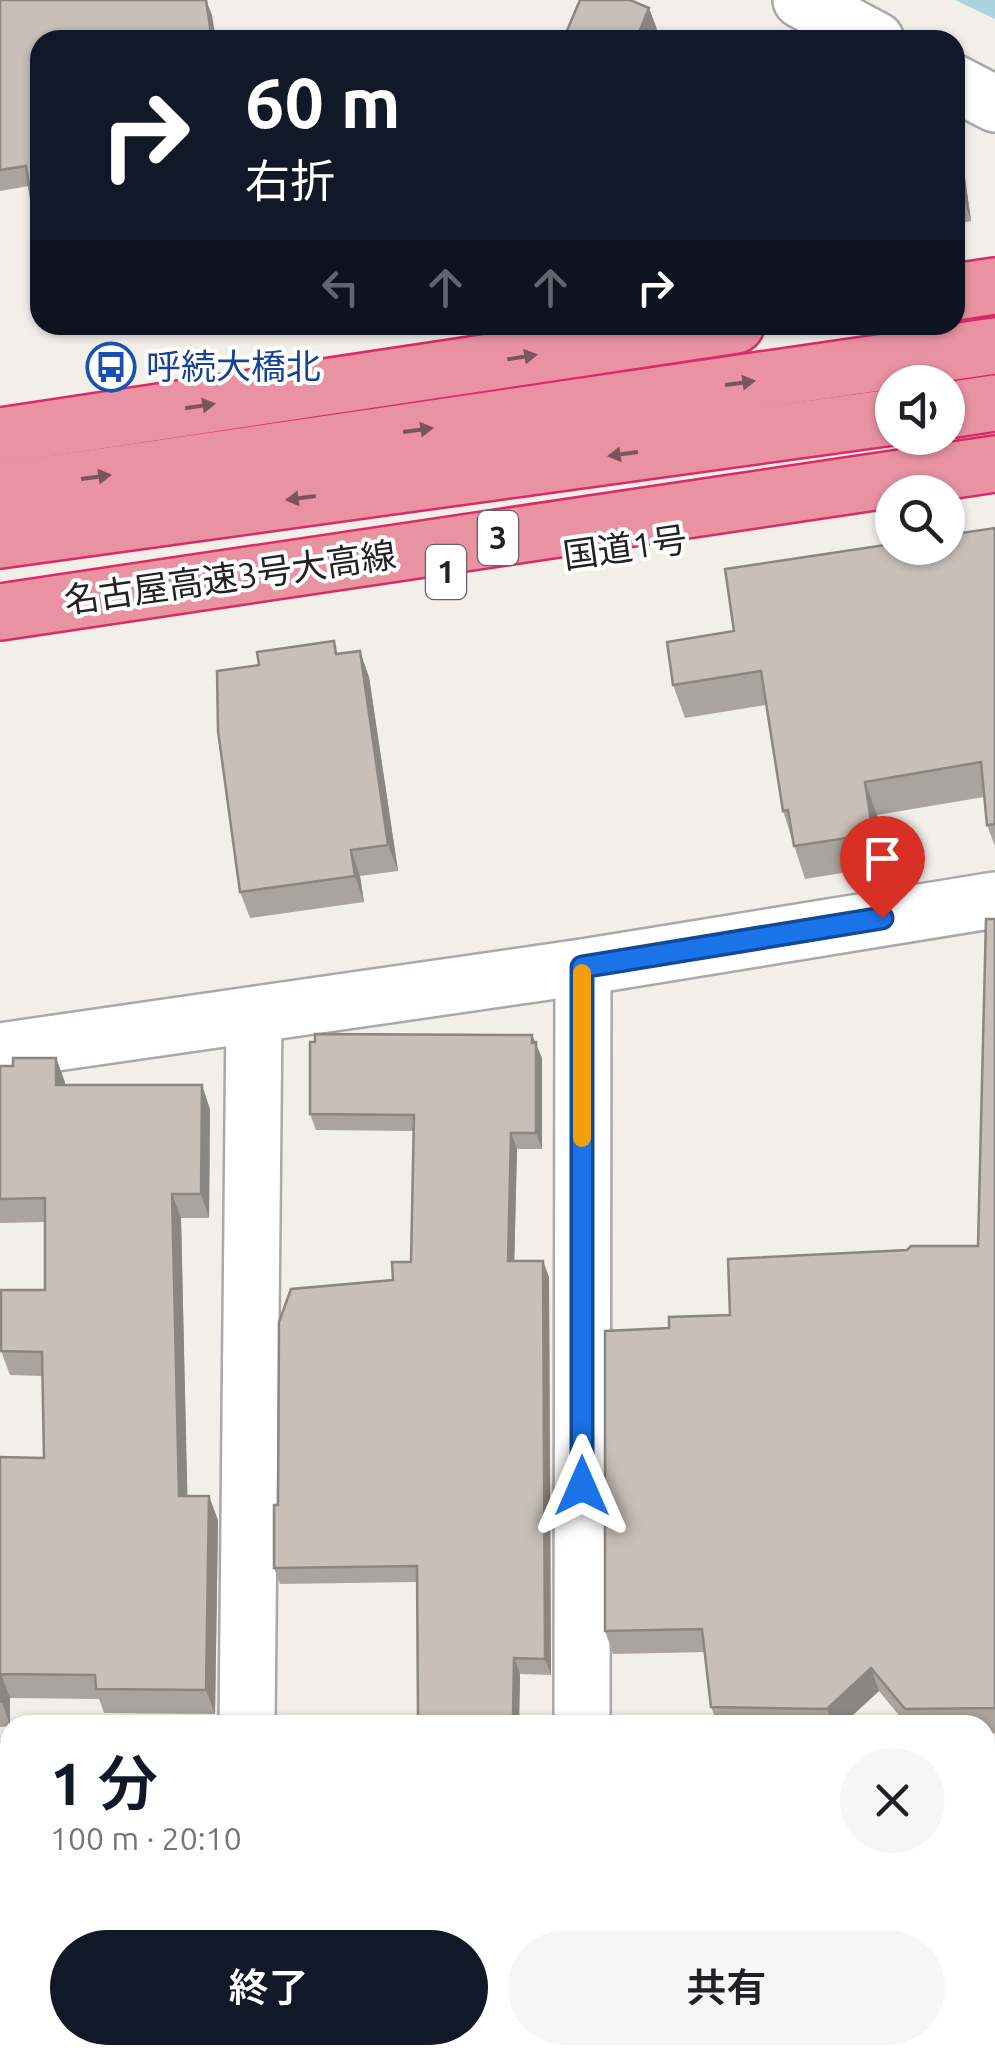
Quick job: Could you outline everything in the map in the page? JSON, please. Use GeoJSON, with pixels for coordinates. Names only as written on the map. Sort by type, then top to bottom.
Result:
{"type":"FeatureCollection","features":[{"type":"Feature","properties":{"kind":"highway"},"geometry":{"type":"LineString","coordinates":[[965,290],[995,286]]}},
{"type":"Feature","properties":{"kind":"highway"},"geometry":{"type":"LineString","coordinates":[[0,436],[670,335]]}},
{"type":"Feature","properties":{"kind":"highway"},"geometry":{"type":"LineString","coordinates":[[0,491],[995,346]]}},
{"type":"Feature","properties":{"kind":"highway"},"geometry":{"type":"LineString","coordinates":[[965,407],[995,403]]}},
{"type":"Feature","properties":{"kind":"highway"},"geometry":{"type":"LineString","coordinates":[[0,540],[875,419]]}},
{"type":"Feature","properties":{"kind":"highway","name":"名古屋高速3号大高線"},"geometry":{"type":"LineString","coordinates":[[0,612],[995,464]]}},
{"type":"Feature","properties":{"kind":"highway"},"geometry":{"type":"LineString","coordinates":[[965,503],[995,499]]}},
{"type":"Feature","properties":{"kind":"highway","name":"国道1号"},"geometry":{"type":"LineString","coordinates":[[0,632],[875,514]]}},
{"type":"Feature","properties":{"kind":"street"},"geometry":{"type":"LineString","coordinates":[[801,0],[857,30]]}},
{"type":"Feature","properties":{"kind":"street"},"geometry":{"type":"LineString","coordinates":[[965,88],[995,104]]}},
{"type":"Feature","properties":{"kind":"street"},"geometry":{"type":"LineString","coordinates":[[0,1052],[582,967],[995,900]]}},
{"type":"Feature","properties":{"kind":"street"},"geometry":{"type":"LineString","coordinates":[[582,967],[582,1715]]}},
{"type":"Feature","properties":{"kind":"street"},"geometry":{"type":"LineString","coordinates":[[247,1715],[254,1015]]}},
{"type":"Feature","properties":{"kind":"water"},"geometry":{"type":"Polygon","coordinates":[[[955,0],[995,0],[995,19],[955,0]]]}},
{"type":"Feature","properties":{"kind":"building"},"geometry":{"type":"Polygon","coordinates":[[[0,0],[206,0],[210,30],[30,30],[30,192],[26,166],[0,170],[0,0]]]}},
{"type":"Feature","properties":{"kind":"building"},"geometry":{"type":"Polygon","coordinates":[[[580,0],[630,0],[649,8],[640,30],[567,30],[580,0]]]}},
{"type":"Feature","properties":{"kind":"building"},"geometry":{"type":"Polygon","coordinates":[[[995,528],[995,824],[987,825],[981,762],[865,782],[873,834],[794,846],[788,810],[783,811],[761,671],[673,685],[667,642],[734,631],[725,569],[875,547],[875,565],[965,565],[965,532],[995,528]]]}},
{"type":"Feature","properties":{"kind":"building"},"geometry":{"type":"Polygon","coordinates":[[[334,641],[336,654],[360,651],[388,845],[351,850],[355,876],[240,892],[218,731],[217,671],[259,665],[257,652],[334,641]]]}},
{"type":"Feature","properties":{"kind":"building"},"geometry":{"type":"Polygon","coordinates":[[[986,919],[995,919],[995,1708],[905,1709],[871,1668],[827,1709],[711,1707],[702,1629],[605,1631],[605,1331],[669,1328],[669,1317],[730,1315],[728,1259],[907,1250],[911,1246],[978,1246],[986,919]]]}},
{"type":"Feature","properties":{"kind":"building"},"geometry":{"type":"Polygon","coordinates":[[[315,1034],[532,1035],[532,1043],[536,1042],[536,1133],[511,1133],[508,1261],[543,1261],[545,1659],[514,1658],[513,1715],[418,1715],[417,1566],[274,1568],[279,1322],[291,1289],[393,1280],[392,1262],[411,1262],[414,1115],[310,1114],[310,1042],[315,1042],[315,1034]]]}},
{"type":"Feature","properties":{"kind":"building"},"geometry":{"type":"Polygon","coordinates":[[[13,1058],[56,1058],[56,1085],[202,1085],[201,1194],[172,1194],[179,1496],[209,1496],[206,1690],[96,1689],[95,1675],[1,1674],[0,1702],[0,1457],[44,1458],[42,1352],[1,1351],[1,1290],[45,1290],[45,1198],[0,1199],[0,1066],[13,1066],[13,1058]]]}},
{"type":"Feature","properties":{"kind":"slow traffic"},"geometry":{"type":"LineString","coordinates":[[582,973],[582,1138]]}},
{"type":"Feature","properties":{"kind":"place","name":"呼続大橋北"},"geometry":{"type":"Point","coordinates":[111,367]}},
{"type":"Feature","properties":{"kind":"route"},"geometry":{"type":"LineString","coordinates":[[582,1486],[582,967],[882,918]]}}]}
